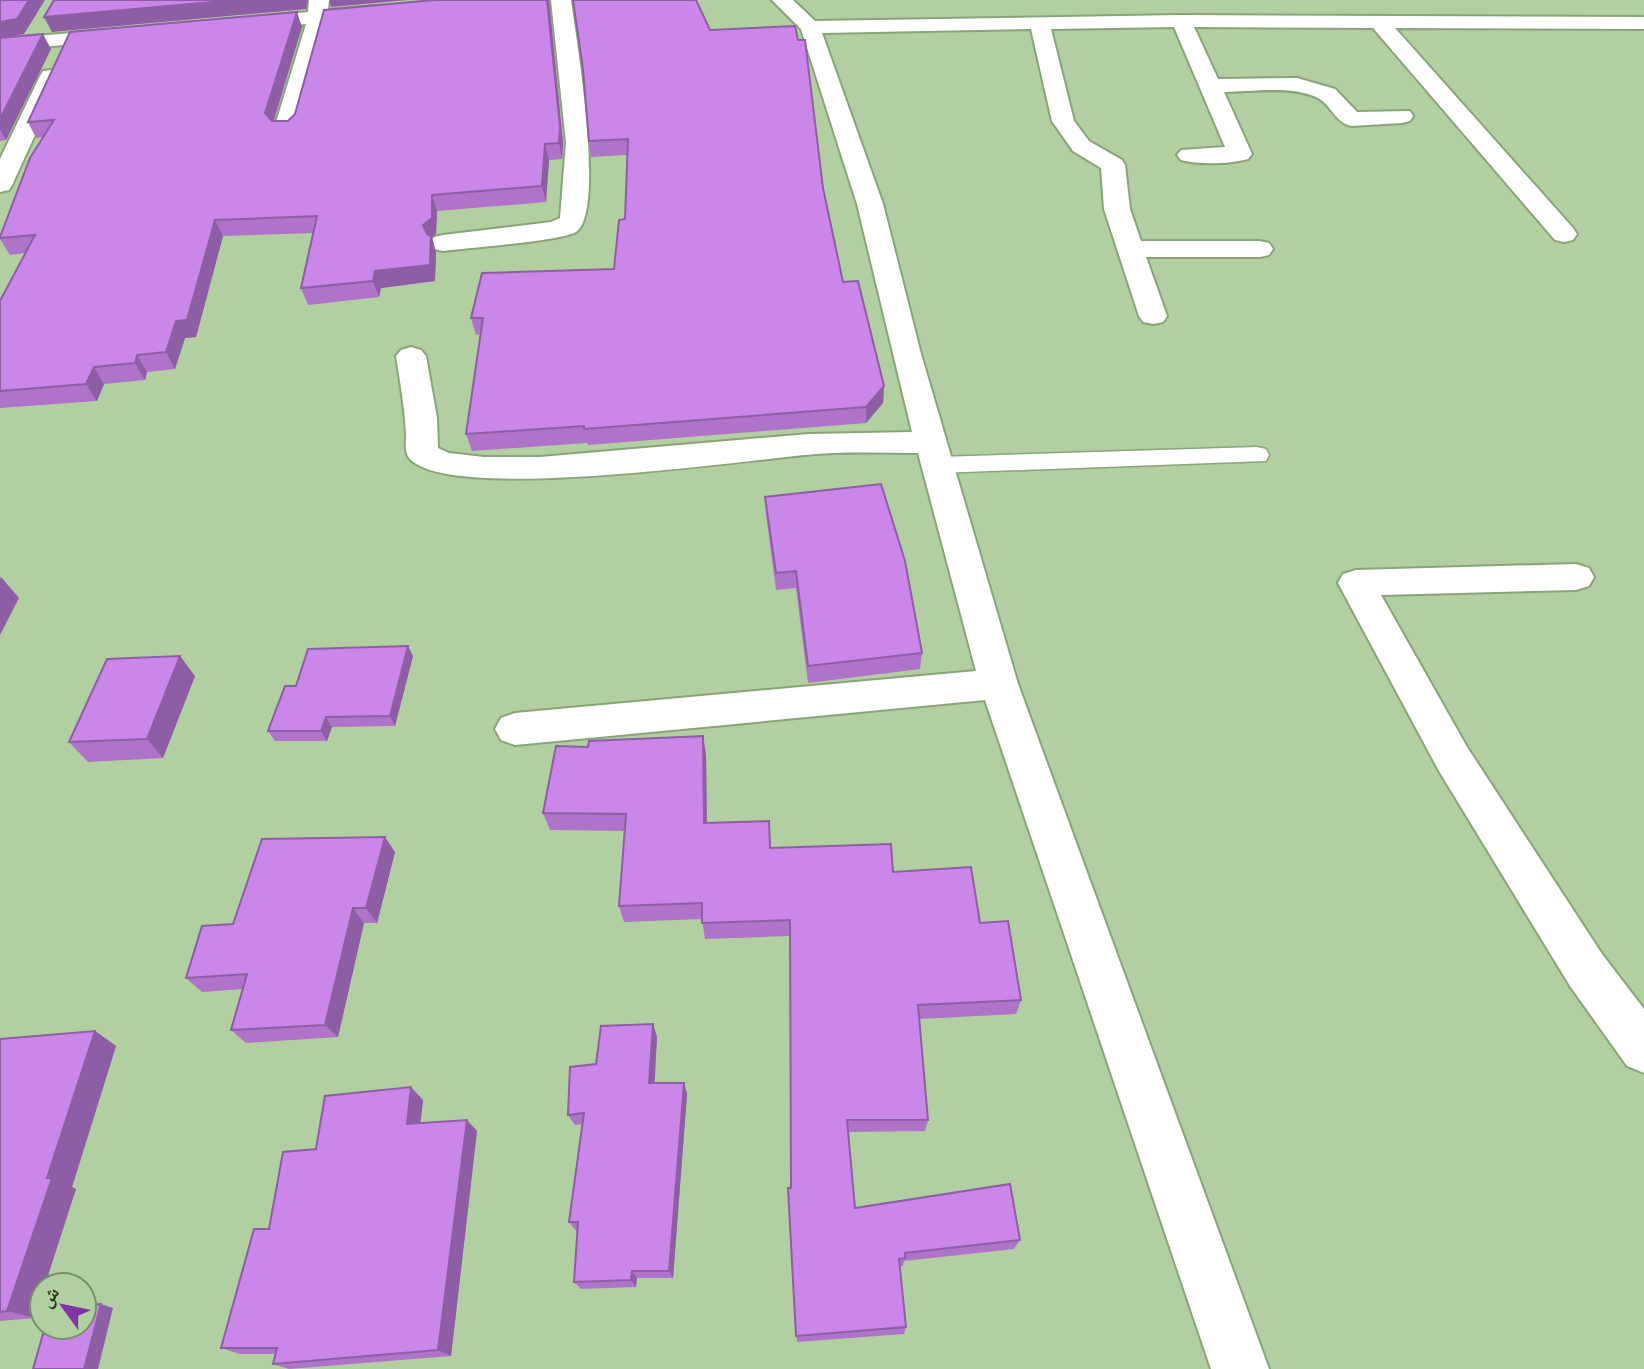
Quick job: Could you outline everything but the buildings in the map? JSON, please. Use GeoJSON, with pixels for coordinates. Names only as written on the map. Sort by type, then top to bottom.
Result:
{"type":"FeatureCollection","features":[{"type":"Feature","properties":{"kind":"street"},"geometry":{"type":"LineString","coordinates":[[443,243],[551,230],[566,227],[573,220],[578,143],[561,0]]}},
{"type":"Feature","properties":{"kind":"street"},"geometry":{"type":"LineString","coordinates":[[782,0],[810,27],[870,204],[906,354],[999,684],[1240,1369]]}},
{"type":"Feature","properties":{"kind":"street"},"geometry":{"type":"LineString","coordinates":[[1608,0],[1641,22]]}},
{"type":"Feature","properties":{"kind":"street"},"geometry":{"type":"LineString","coordinates":[[286,129],[318,9]]}},
{"type":"Feature","properties":{"kind":"street"},"geometry":{"type":"LineString","coordinates":[[230,26],[318,9],[393,10]]}},
{"type":"Feature","properties":{"kind":"street"},"geometry":{"type":"LineString","coordinates":[[810,27],[910,17],[1040,24],[1181,21],[1382,10],[1411,21],[1641,22]]}},
{"type":"Feature","properties":{"kind":"street"},"geometry":{"type":"LineString","coordinates":[[1382,10],[1564,234]]}},
{"type":"Feature","properties":{"kind":"street"},"geometry":{"type":"LineString","coordinates":[[33,42],[45,21]]}},
{"type":"Feature","properties":{"kind":"street"},"geometry":{"type":"LineString","coordinates":[[1181,21],[1240,155],[1189,155]]}},
{"type":"Feature","properties":{"kind":"street"},"geometry":{"type":"LineString","coordinates":[[1040,24],[1063,121],[1081,146],[1113,165],[1117,209],[1153,316]]}},
{"type":"Feature","properties":{"kind":"street"},"geometry":{"type":"LineString","coordinates":[[0,45],[137,34]]}},
{"type":"Feature","properties":{"kind":"street"},"geometry":{"type":"LineString","coordinates":[[0,185],[68,40]]}},
{"type":"Feature","properties":{"kind":"street"},"geometry":{"type":"LineString","coordinates":[[1211,86],[1297,85],[1327,94],[1350,119],[1402,116]]}},
{"type":"Feature","properties":{"kind":"street"},"geometry":{"type":"LineString","coordinates":[[1130,248],[1259,249]]}},
{"type":"Feature","properties":{"kind":"street"},"geometry":{"type":"LineString","coordinates":[[411,356],[421,418],[422,453],[431,462],[460,467],[526,469],[810,444],[934,454]]}},
{"type":"Feature","properties":{"kind":"street"},"geometry":{"type":"LineString","coordinates":[[1576,577],[1356,583],[1453,759],[1586,970],[1644,1049]]}},
{"type":"Feature","properties":{"kind":"street"},"geometry":{"type":"LineString","coordinates":[[515,729],[999,684]]}},
{"type":"Feature","properties":{"kind":"lane"},"geometry":{"type":"LineString","coordinates":[[934,454],[1257,455]]}}]}
